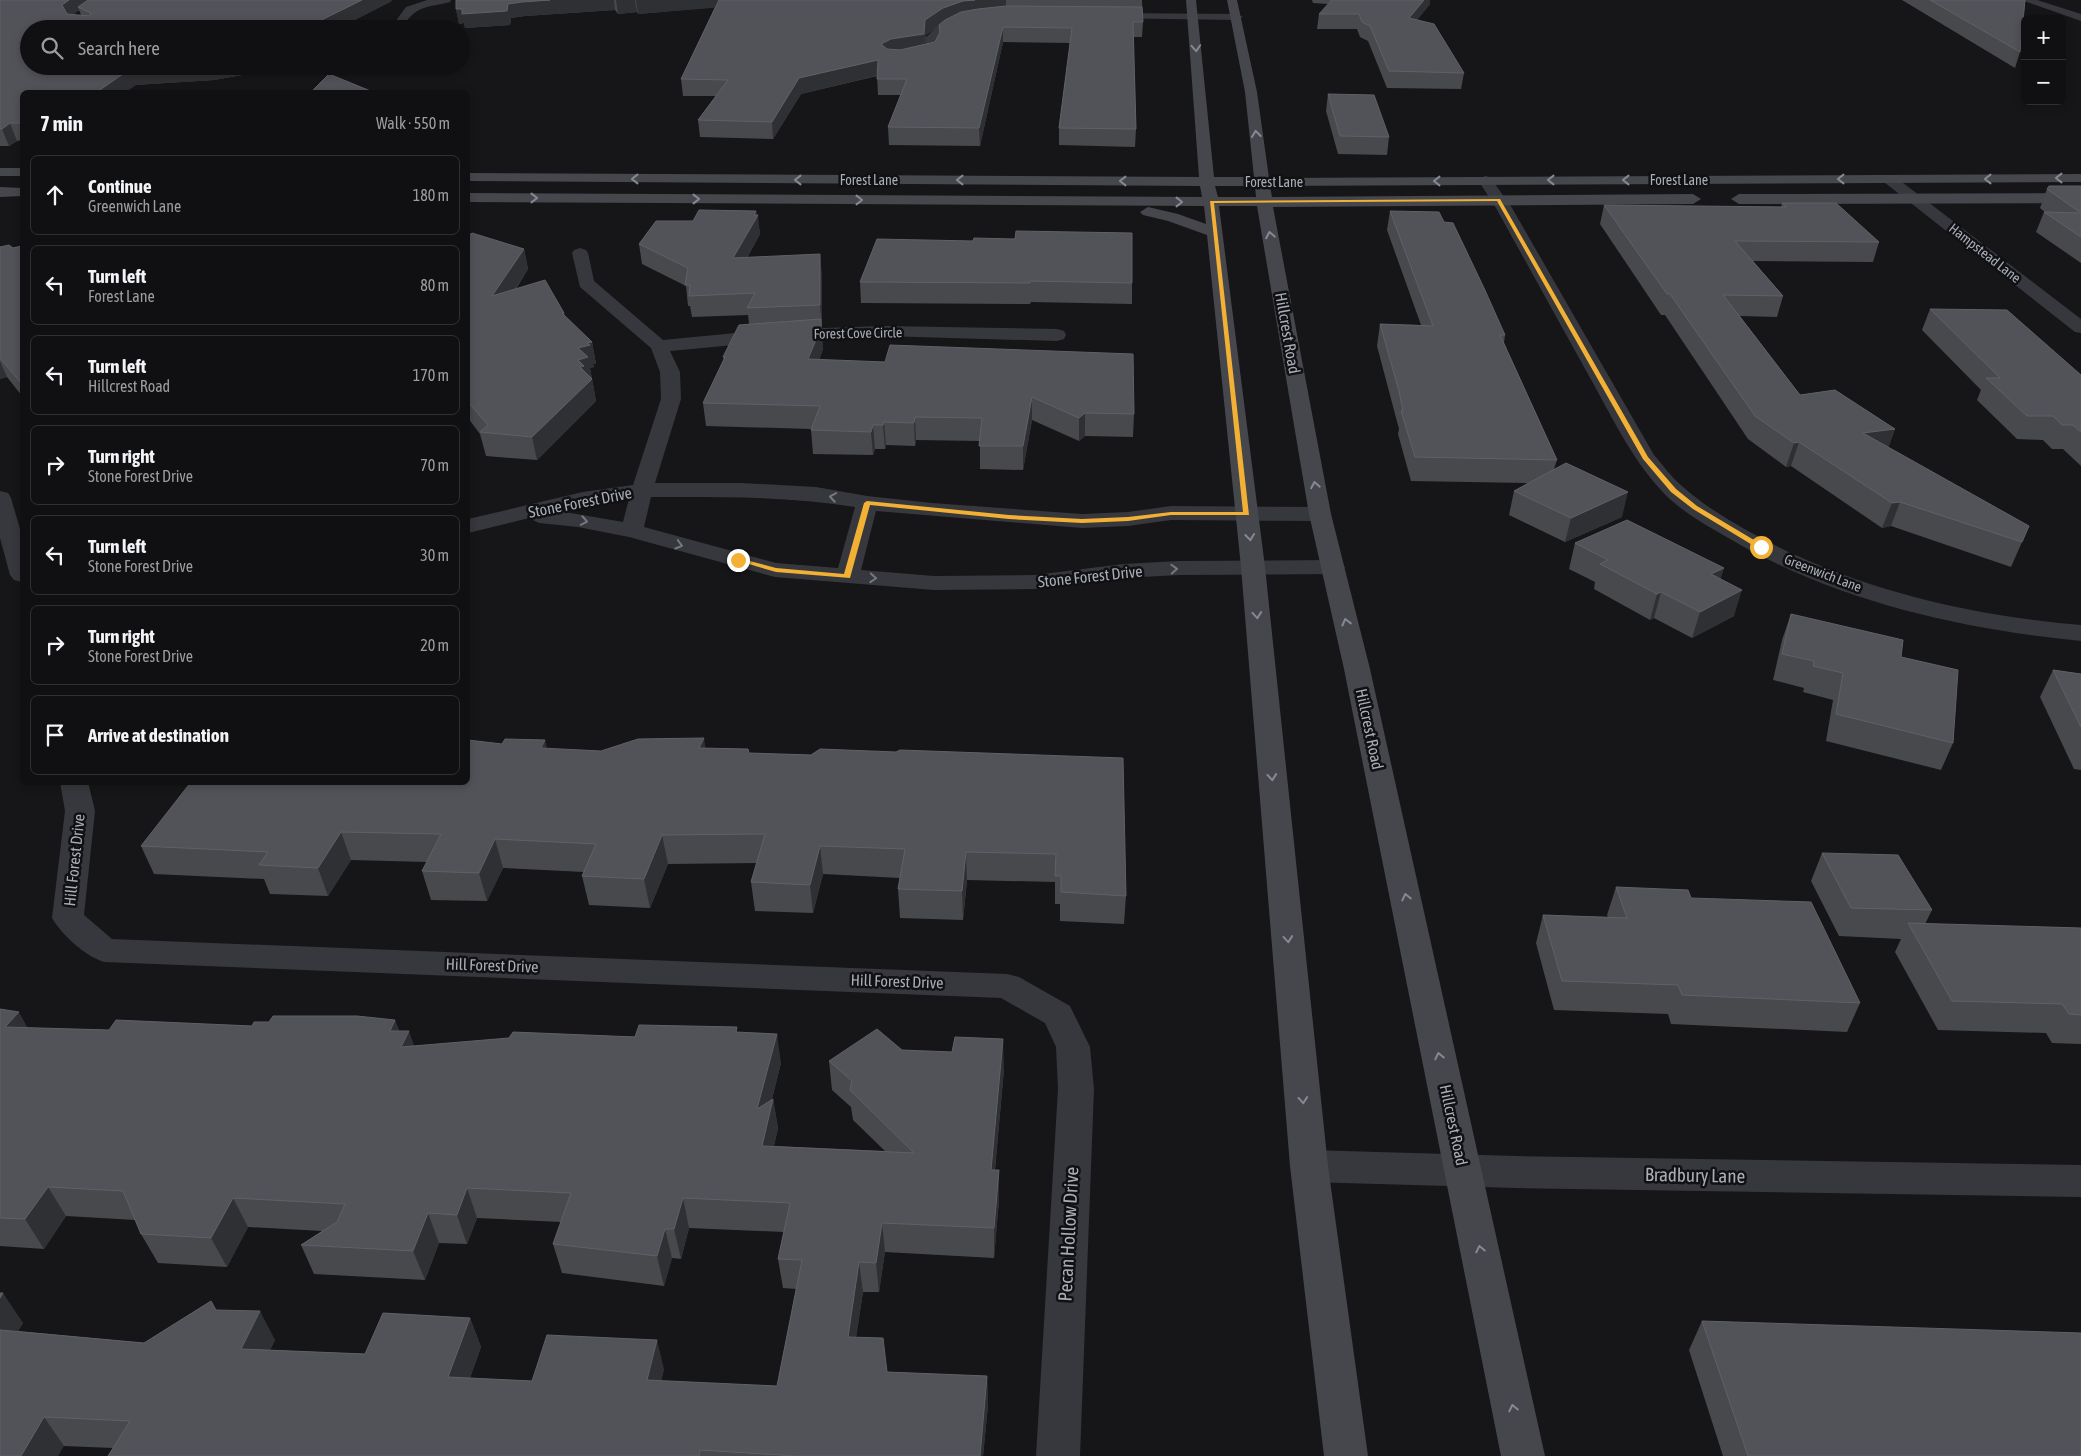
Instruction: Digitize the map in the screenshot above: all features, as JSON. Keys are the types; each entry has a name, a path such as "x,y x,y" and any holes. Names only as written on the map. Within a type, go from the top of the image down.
{"main road":[{"path":"1191,0 1194,16 1207,182 1215,232 1253,566 1309,1166 1346,1456"},
{"name":"Hillcrest Road","path":"1232,0 1251,92 1265,202 1320,514 1357,669 1523,1456"},
{"path":"0,172 20,172"},
{"name":"Forest Lane","path":"470,177 1207,182 2081,178"},
{"path":"494,198 512,178"},
{"path":"0,192 20,192"},
{"name":"Forest Lane","path":"470,198 1211,202 2081,198"},
{"path":"892,200 967,208 1151,213 1181,219 1215,232"}],"street":[{"path":"400,20 404,12 416,6 446,0"},
{"path":"2026,0 2081,18"},
{"path":"1097,16 1237,17"},
{"path":"898,60 931,53 933,46 931,38 943,27 955,22 987,18"},
{"name":"Hampstead Lane","path":"1889,179 2081,328"},
{"name":"Greenwich Lane","path":"1485,180 1645,458 1673,490 1695,507 1719,524 1775,555 1856,587 1955,615 2058,632 2081,633"},
{"path":"580,253 586,282 659,346 670,372 671,399 642,490"},
{"name":"Forest Cove Circle","path":"659,346 766,336 883,331 1057,335"},
{"name":"Stone Forest Drive","path":"470,526 583,498 642,490 741,490 816,494 867,503 1009,517 1082,521 1128,519 1171,514 1320,514"},
{"name":"Stone Forest Drive","path":"632,531 642,490"},
{"path":"0,498 20,568"},
{"path":"847,577 867,503"},
{"name":"Stone Forest Drive","path":"518,514 578,520 632,531 776,570 847,577 934,582 1035,582 1123,571 1253,566 1333,567"},
{"name":"Hill Forest Drive","path":"75,785 80,811 68,918 104,950 1007,986 1058,1015"},
{"name":"Pecan Hollow Drive","path":"1058,1015 1073,1047 1076,1089 1058,1456"},
{"name":"Bradbury Lane","path":"1309,1166 2081,1181"}],"building":[{"path":"0,0 69,0 62,5 67,14 90,16 91,13 78,7 88,0 362,0 321,20 20,20 20,75 121,75 100,90 20,90 20,123 10,123 0,129"},
{"path":"456,0 550,0 508,4 507,11 462,14 462,9 456,9"},
{"path":"719,0 975,0 963,1 943,8 925,20 924,34 891,39 881,44 887,49 900,50 935,42 940,32 939,25 961,12 1006,6 1142,7 1143,22 1133,22 1136,129 1059,128 1072,28 1003,27 979,128 888,127 907,79 877,79 878,60 799,78 772,122 698,120 728,80 681,79"},
{"path":"1332,0 1424,0 1409,18 1434,24 1464,73 1389,71 1370,26 1362,22 1359,14 1319,14"},
{"path":"1930,0 2025,0 2024,15 2021,15 2020,52"},
{"path":"328,75 331,75 368,90 313,90"},
{"path":"1328,94 1374,95 1389,137 1340,136"},
{"path":"2049,186 2081,186 2081,213 2047,189"},
{"path":"1782,203 1836,203 1879,242 1735,241 1783,296 1723,295 1800,395 1835,390 1895,429 1863,433 2029,526 2022,542 1900,502 1892,503 1799,442 1794,443 1755,416 1670,294 1667,294 1604,205 1786,207"},
{"path":"699,210 756,211 754,215 758,215 733,258 820,254 820,305 747,308 755,293 689,296 690,285 685,285 688,268 639,244 656,221 693,221"},
{"path":"1390,211 1439,212 1444,222 1453,223 1505,335 1500,335 1557,460 1415,457 1401,411 1403,411 1399,391 1380,324 1433,326"},
{"path":"2044,212 2081,213 2081,237"},
{"path":"1016,231 1132,233 1132,283 1030,281 1030,283 860,282 877,239 973,241 974,238 1015,239"},
{"path":"472,233 524,249 492,296 545,280 564,313 562,313 592,342 587,343 590,345 578,348 588,357 578,360 584,366 580,367 592,379 532,437 480,432 488,425 470,404 470,234"},
{"path":"9,245 13,248 20,246 20,382 0,358 0,247"},
{"path":"1930,309 2007,310 2081,375 2081,432 2073,425 2062,425 2053,416 2027,416 1986,378 2000,378"},
{"path":"821,319 821,328 808,359 885,362 890,345 1133,354 1134,414 1085,413 1079,418 1032,397 1023,446 979,446 982,418 915,417 914,423 884,422 883,425 873,425 871,432 811,430 820,406 703,403 739,325"},
{"path":"1566,463 1628,492 1571,518 1514,491"},
{"path":"1627,520 1724,568 1711,574 1742,590 1700,612 1661,592 1657,594 1600,564 1608,560 1575,543"},
{"path":"1791,614 1903,640 1901,657 1958,670 1953,743 1836,714 1843,673 1813,666 1814,661 1782,654"},
{"path":"2053,670 2081,674 2081,727"},
{"path":"704,738 699,748 748,749 749,753 811,755 820,749 896,752 900,750 1123,758 1126,896 1061,892 1061,876 1055,876 1056,854 966,852 962,891 898,889 905,849 820,846 810,885 751,882 765,834 662,835 644,879 582,876 596,844 495,839 479,873 422,871 441,834 341,832 318,868 259,865 268,852 141,846 189,785 470,785 470,740 502,744 505,739 545,740 541,748 601,751 638,739"},
{"path":"1822,853 1898,855 1932,910 1851,908"},
{"path":"1616,887 1688,890 1691,898 1811,902 1860,1003 1682,995 1678,985 1562,981 1543,915 1627,918"},
{"path":"1908,923 2081,928 2081,1015 2069,1014 2062,1004 1952,1001"},
{"path":"0,1009 19,1012 5,1027 109,1030 116,1020 252,1026 254,1022 269,1022 273,1016 357,1016 395,1020 390,1031 409,1031 401,1047 509,1038 513,1032 635,1037 639,1025 737,1027 736,1032 777,1034 757,1109 773,1099 762,1146 914,1153 850,1090 852,1081 829,1061 877,1029 902,1050 952,1052 955,1037 1003,1039 991,1170 999,1170 994,1228 882,1223 876,1263 859,1262 848,1337 883,1338 887,1372 987,1376 980,1456 796,1456 700,1450 699,1456 108,1456 130,1421 44,1417 21,1456 0,1456 0,1330 144,1343 211,1301 216,1310 260,1311 241,1349 365,1354 383,1313 470,1318 448,1377 532,1381 547,1335 657,1340 647,1380 777,1386 802,1260 778,1259 790,1203 683,1198 674,1229 665,1229 657,1256 553,1244 571,1193 467,1188 457,1215 428,1213 413,1251 301,1245 337,1222 345,1204 233,1198 211,1238 141,1234 123,1191 48,1187 25,1219 0,1218"},
{"path":"1702,1321 2081,1333 2081,1456 1748,1456"}],"route":[{"path":"738,560 776,570 847,577 867,503 1009,517 1082,521 1128,519 1171,514 1247,514 1211,202 1498,200 1645,458 1673,490 1695,507 1719,524 1761,547"}]}
